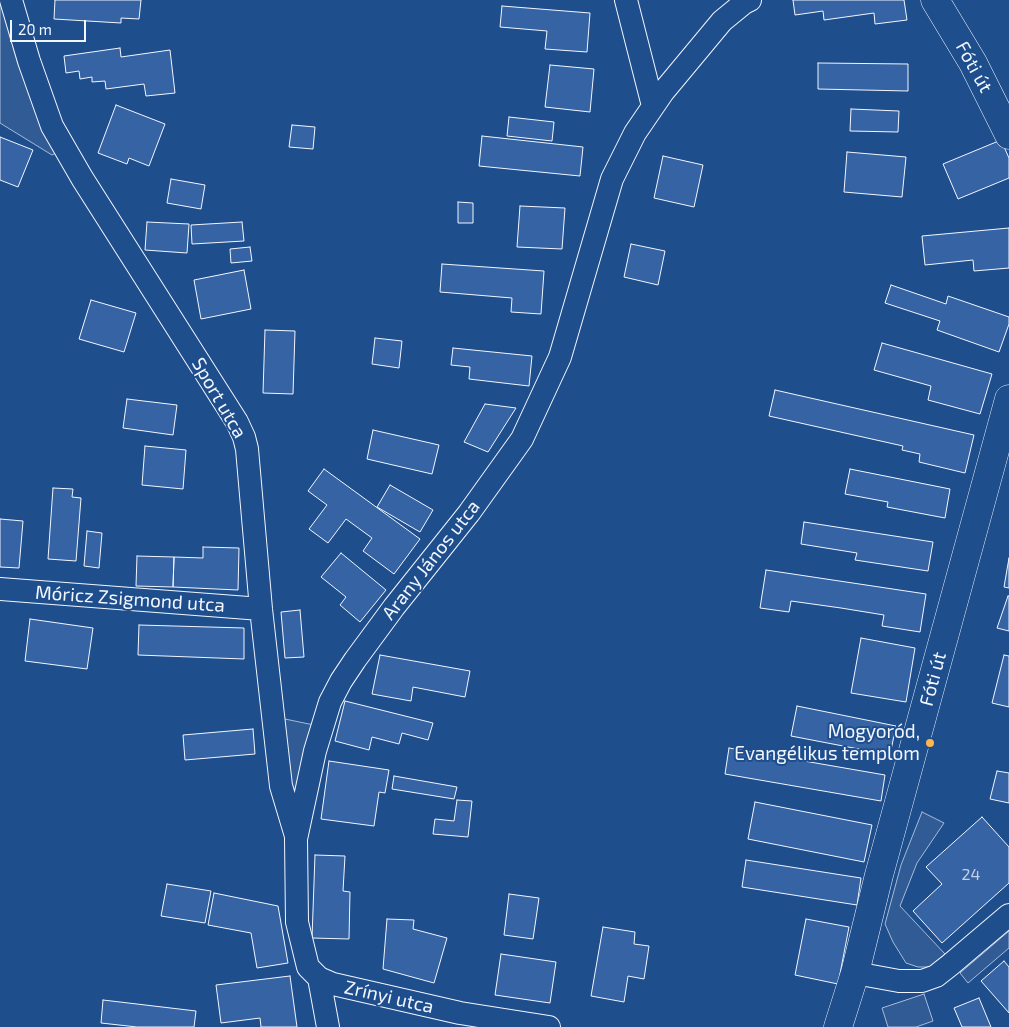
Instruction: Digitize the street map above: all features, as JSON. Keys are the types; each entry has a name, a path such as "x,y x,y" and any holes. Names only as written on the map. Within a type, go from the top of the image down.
{"main road":[{"name":"Fóti út","path":"935,0 973,63 1009,135"},
{"name":"Fóti út","path":"838,1027 855,973 882,866 1007,412"}],"street":[{"path":"0,2 6,0"},
{"name":"Sport utca","path":"11,0 29,61 52,126 82,178 237,422 244,437 247,450 260,609 280,786 296,839"},
{"path":"626,0 653,106"},
{"name":"Arany János utca","path":"328,1027 319,978 308,966 297,922 296,839 315,751 330,702 360,652 469,513 522,439 560,357 612,179 635,134 663,92 722,22 750,0"},
{"name":"Móricz Zsigmond utca","path":"0,589 260,609"},
{"path":"855,973 899,981 922,981 936,976 1009,915"},
{"name":"Zrínyi utca","path":"319,978 333,984 460,1013 549,1027"}],"shaded area":[{"path":"0,0 60,151 52,155 0,123"},
{"path":"280,718 314,725 294,815"},
{"path":"922,812 944,823 917,863 900,906 945,954 929,967 918,967 906,963 885,924 901,865"},
{"path":"1009,931 1009,948 968,983 960,973"},
{"path":"924,994 933,1021 916,1027 888,1027 882,1008"}],"building":[{"path":"55,0 141,0 139,19 121,18 121,23 54,19"},
{"path":"793,0 904,0 907,20 875,24 874,13 824,20 823,11 795,15"},
{"path":"502,6 590,13 587,52 545,49 547,31 500,27"},
{"path":"120,48 121,57 170,50 175,93 146,96 144,84 106,89 105,81 92,82 92,77 80,79 79,71 66,73 64,56"},
{"path":"818,63 908,64 908,91 818,89"},
{"path":"550,65 594,69 590,112 545,107"},
{"path":"116,105 165,124 149,166 129,158 127,164 98,153"},
{"path":"851,109 899,111 898,132 850,131"},
{"path":"509,117 554,122 552,141 507,136"},
{"path":"292,125 315,127 313,149 289,147"},
{"path":"482,136 583,147 580,176 479,166"},
{"path":"0,137 33,150 18,187 0,180"},
{"path":"1001,140 1009,158 1009,178 958,199 943,164"},
{"path":"847,152 906,157 902,197 844,192"},
{"path":"663,156 703,165 694,207 654,198"},
{"path":"171,179 205,185 201,209 167,203"},
{"path":"458,202 473,203 473,223 458,223"},
{"path":"520,206 565,208 562,249 517,247"},
{"path":"147,222 189,224 187,253 145,250"},
{"path":"242,222 244,241 192,244 191,225"},
{"path":"1009,228 1009,268 974,271 973,260 925,265 922,236"},
{"path":"631,244 665,251 658,285 624,277"},
{"path":"250,247 252,261 231,263 230,249"},
{"path":"442,264 544,271 541,314 511,312 512,298 440,292"},
{"path":"244,270 251,309 201,319 194,280"},
{"path":"891,285 946,304 948,296 1009,317 1009,324 999,352 937,330 940,321 885,303"},
{"path":"91,300 136,313 124,352 79,339"},
{"path":"265,330 295,331 293,394 263,393"},
{"path":"375,338 402,341 399,368 372,364"},
{"path":"882,343 992,374 980,414 928,400 931,386 874,370"},
{"path":"453,348 532,356 529,386 469,379 470,367 451,365"},
{"path":"775,390 974,435 965,473 919,462 920,454 902,450 903,446 769,416"},
{"path":"127,399 177,405 173,435 123,428"},
{"path":"485,404 516,408 488,452 464,442"},
{"path":"373,430 439,445 432,474 367,459"},
{"path":"145,446 186,450 183,489 142,485"},
{"path":"324,469 420,539 394,574 363,551 372,538 346,519 328,543 309,529 327,505 308,491"},
{"path":"850,469 950,489 945,518 887,507 888,502 845,494"},
{"path":"390,485 433,510 420,532 377,507"},
{"path":"53,488 73,489 72,497 81,498 76,561 48,559"},
{"path":"0,519 23,521 19,568 0,567"},
{"path":"804,522 933,542 928,571 855,560 857,553 801,544"},
{"path":"87,531 102,533 99,568 84,566"},
{"path":"203,547 239,548 238,590 173,587 174,557 203,558"},
{"path":"341,553 386,590 360,622 340,605 346,597 321,577"},
{"path":"137,556 174,557 173,587 136,586"},
{"path":"1009,558 1009,588 1004,587"},
{"path":"766,570 926,594 920,632 882,626 884,615 841,608 791,601 789,612 760,608"},
{"path":"1009,596 1009,631 997,628"},
{"path":"300,610 304,657 285,658 281,612"},
{"path":"30,619 93,628 87,669 25,661"},
{"path":"139,625 244,628 244,659 138,655"},
{"path":"861,638 915,648 906,702 851,693"},
{"path":"380,655 470,671 465,697 413,687 411,701 372,694"},
{"path":"1004,655 1009,656 1009,707 992,703"},
{"path":"345,701 433,723 428,740 402,733 399,744 372,737 369,750 335,741"},
{"path":"797,706 896,726 890,755 791,736"},
{"path":"253,729 255,754 185,760 183,735"},
{"path":"729,748 885,775 881,801 725,774"},
{"path":"329,761 389,770 385,793 379,792 374,826 321,819"},
{"path":"997,771 1009,773 1009,803 990,799"},
{"path":"394,776 457,787 454,799 392,789"},
{"path":"457,800 472,801 468,837 433,834 435,819 454,821"},
{"path":"755,802 872,825 864,862 748,839"},
{"path":"982,817 1009,847 1009,883 942,943 913,911 942,884 926,867"},
{"path":"315,855 345,856 343,891 350,892 349,939 312,938"},
{"path":"746,860 861,878 857,905 742,887"},
{"path":"167,884 211,891 205,923 161,916"},
{"path":"214,893 278,906 288,963 257,968 251,933 208,925"},
{"path":"509,894 539,898 533,939 504,935"},
{"path":"387,919 414,920 413,929 447,938 434,983 383,969"},
{"path":"806,919 849,927 838,984 795,975"},
{"path":"603,927 635,932 634,944 649,946 644,979 628,976 624,1002 591,996"},
{"path":"501,954 556,962 550,1003 495,995"},
{"path":"1004,961 1009,967 1009,1013 981,981"},
{"path":"290,976 297,1027 261,1027 260,1018 221,1023 216,985"},
{"path":"979,998 991,1027 962,1027 954,1008"},
{"path":"103,1000 196,1011 194,1027 137,1027 101,1023"}],"place":[{"name":"Mogyoród, Evangélikus templom","path":"930,743"}]}
